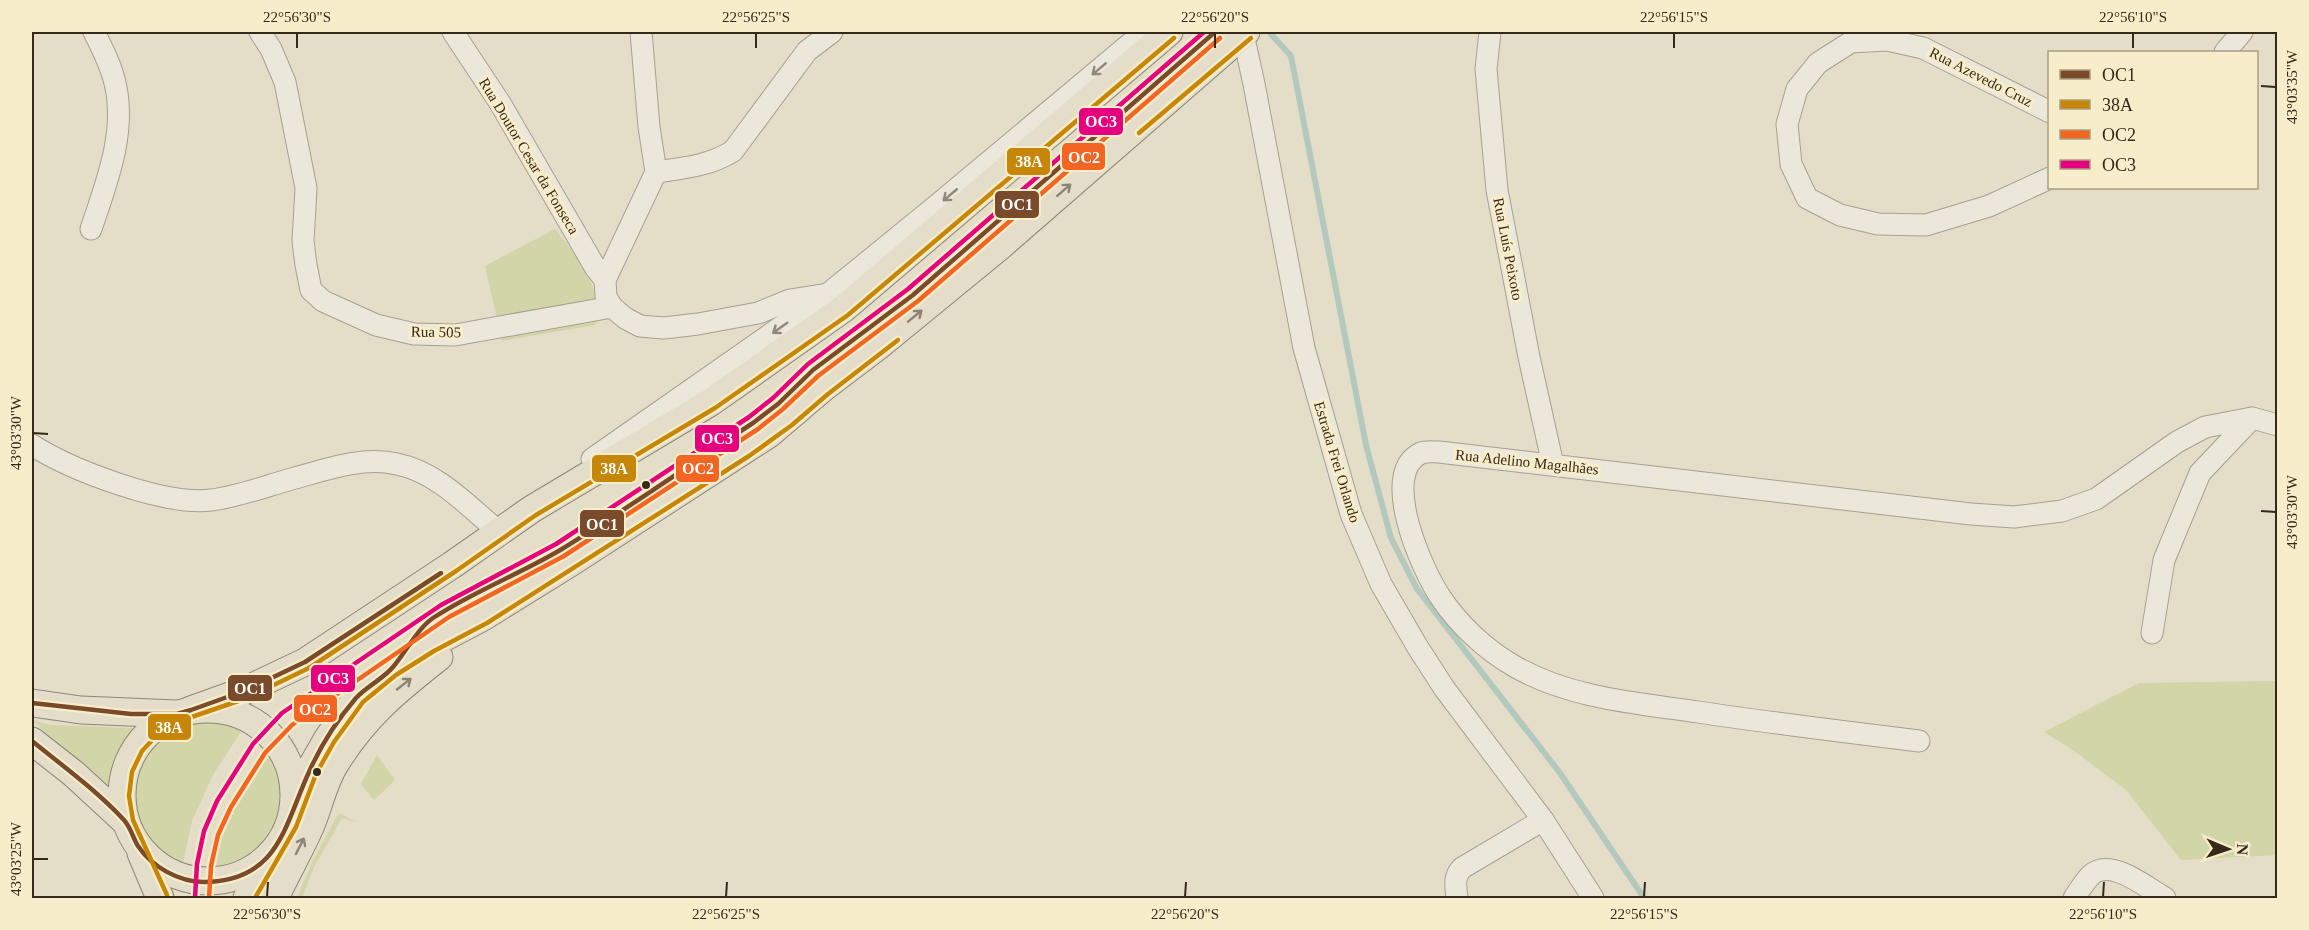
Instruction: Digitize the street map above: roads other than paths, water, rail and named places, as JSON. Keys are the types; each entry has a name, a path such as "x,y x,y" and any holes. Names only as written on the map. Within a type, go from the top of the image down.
{"main road":[{"path":"160,898 126,822 122,796 125,770 136,747 154,727 184,712 244,691 305,662 452,566 498,531 711,402 843,309 1169,32"},
{"path":"246,898 289,824 309,771 328,738 357,698 392,669 570,563 769,434 999,247 1180,87 1238,32"},
{"path":"274,898 311,825 326,782 336,762 357,733 393,693 443,653 471,624"},
{"path":"32,703 81,710 184,712 215,709 238,714 260,726 271,736 285,757 293,782 294,808"},
{"path":"32,741 74,774 126,822"},
{"path":"138,846 152,862 169,873 202,882 229,880 252,870 271,855"}],"street":[{"path":"91,229 107,182 115,147 118,114 116,84 94,32"},
{"name":"Rua 505","path":"260,32 271,49 285,82 306,188 303,241 306,265 311,290 323,301 376,325 414,334 455,335 612,308"},
{"name":"Rua Doutor Cesar da Fonseca","path":"453,32 500,103 595,267 605,280"},
{"path":"641,32 649,127 656,172 605,280 606,297 612,308 640,326 664,328 758,313 790,300 828,294"},
{"path":"656,172 698,166 718,160 733,151 807,51 832,32"},
{"path":"555,495 582,466 828,294 1144,32"},
{"name":"Estrada Frei Orlando","path":"1238,32 1254,84 1304,348 1351,514 1381,584 1417,646 1444,688 1543,820 1593,898"},
{"name":"Rua Luís Peixoto","path":"1491,32 1486,69 1497,190 1529,357 1553,465"},
{"path":"2226,51 2242,32"},
{"name":"Rua Azevedo Cruz","path":"2048,111 1923,48 1887,40 1851,42 1818,63 1797,89 1787,124 1791,164 1807,198 1840,215 1878,224 1926,225 1989,206 2048,178"},
{"path":"2152,633 2164,560 2199,473 2252,418"},
{"name":"Rua Adelino Magalhães","path":"1918,741 1617,701 1563,687 1514,666 1473,636 1441,599 1420,561 1408,527 1403,494 1405,474 1411,461 1422,453 1439,452 1971,514 2014,517 2062,512 2096,499 2178,442 2205,428 2252,418 2277,425"},
{"path":"32,445 48,456 93,475 180,501 212,500 363,462 397,464 428,475 498,531"},
{"path":"1457,898 1455,881 1457,873 1462,868 1543,820"},
{"path":"2073,898 2092,874 2111,868 2165,898"}],"waterway":[{"path":"1269,32 1291,56 1366,445 1391,538 1417,589 1560,773 1644,898"}]}
